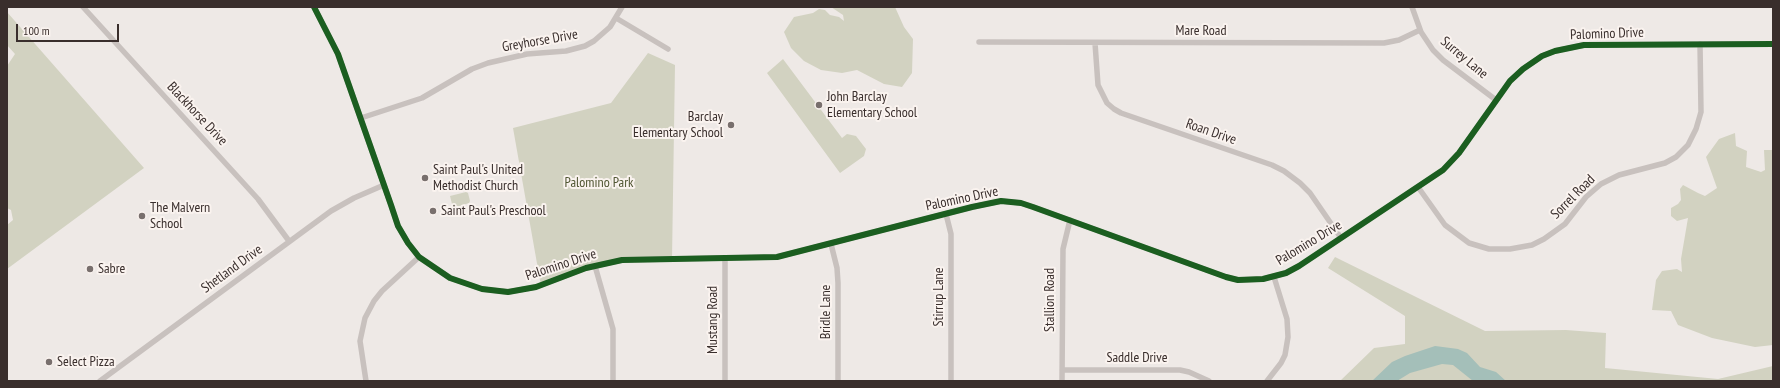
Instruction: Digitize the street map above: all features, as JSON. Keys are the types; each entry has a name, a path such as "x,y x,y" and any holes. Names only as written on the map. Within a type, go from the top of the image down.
{"street":[{"name":"Blackhorse Drive","path":"83,7 258,199 289,241"},
{"name":"Palomino Drive","path":"314,7 338,54 398,226 419,257 450,278 472,287 495,292 508,292 536,287 595,266 635,258 776,258 991,202 1008,202 1033,207 1226,277 1250,280 1274,277 1299,266 1443,170 1454,159 1510,82 1529,64 1555,50 1584,45 1773,44"},
{"name":"Greyhorse Drive","path":"361,118 422,98 472,69 488,63 527,54 566,52 581,47 602,34 616,18 622,7"},
{"name":"Surrey Lane","path":"1412,7 1420,30 1429,44 1443,60 1496,100"},
{"path":"616,18 668,49"},
{"name":"Mare Road","path":"979,42 1384,43 1399,40 1420,30"},
{"name":"Roan Drive","path":"1095,43 1098,85 1104,98 1114,109 1121,113 1272,165 1284,171 1310,193 1341,238"},
{"name":"Sorrel Road","path":"1418,188 1445,225 1469,243 1489,249 1510,249 1527,246 1544,239 1565,224 1586,197 1601,184 1620,175 1665,163 1676,157 1688,145 1696,129 1700,112 1700,44"},
{"name":"Shetland Drive","path":"100,381 289,241 342,204 384,185"},
{"name":"Stirrup Lane","path":"946,214 951,234 951,381"},
{"name":"Stallion Road","path":"1062,381 1063,249 1070,220"},
{"name":"Bridle Lane","path":"831,244 837,268 838,283 838,381"},
{"path":"366,381 360,341 365,318 382,291 419,257"},
{"name":"Mustang Road","path":"725,259 725,381"},
{"path":"595,266 613,329 613,381"},
{"path":"1267,381 1281,363 1285,355 1288,337 1287,319 1274,277"},
{"name":"Saddle Drive","path":"1062,370 1180,370 1200,376 1209,381"}],"green space":[{"path":"831,7 895,7 904,27 913,39 912,73 902,87 884,84 857,70 842,73 821,70 804,61 791,48 784,32 794,17 813,13 819,9 825,10 830,15 839,17 844,21 843,15"},
{"path":"7,12 144,168 7,269 7,225 13,220 11,210 7,208 7,66 15,54 7,45"},
{"name":"Palomino Park","path":"648,53 675,65 672,259 610,262 541,286 513,128 611,103"},
{"path":"783,59 842,138 847,134 856,136 866,149 864,156 840,173 767,73"},
{"path":"1735,133 1736,146 1747,151 1746,167 1761,172 1765,170 1764,150 1773,150 1773,345 1755,347 1712,338 1678,325 1671,311 1652,310 1656,280 1662,271 1677,269 1682,272 1681,259 1688,218 1677,221 1671,216 1671,208 1678,204 1681,200 1680,189 1683,185 1705,196 1717,188 1706,157 1719,139"},
{"path":"466,192 468,193 469,203 453,208 450,196"},
{"path":"1335,257 1485,331 1566,330 1606,333 1605,368 1718,379 1773,366 1773,381 1340,381 1374,348 1405,344 1405,316 1328,268"}],"water":[{"path":"1435,346 1458,349 1467,353 1480,367 1496,372 1506,381 1473,381 1453,365 1442,364 1410,373 1397,381 1372,381 1392,362"}],"cycle path":[{"path":"314,7 338,54 398,226 408,243 419,257 450,278 482,289 508,292 536,287 586,268 622,260 777,257 972,207 1001,201 1021,203 1033,207 1226,277 1238,280 1263,279 1286,273 1299,266 1443,170 1459,153 1510,81 1523,69 1542,56 1555,51 1584,45 1773,44"}],"place":[{"name":"John Barclay Elementary School","path":"819,105"},
{"name":"Barclay Elementary School","path":"731,125"},
{"name":"Saint Paul's United Methodist Church","path":"425,178"},
{"name":"Saint Paul's Preschool","path":"433,211"},
{"name":"The Malvern School","path":"142,216"},
{"name":"Sabre","path":"90,269"},
{"name":"Select Pizza","path":"49,362"}]}
